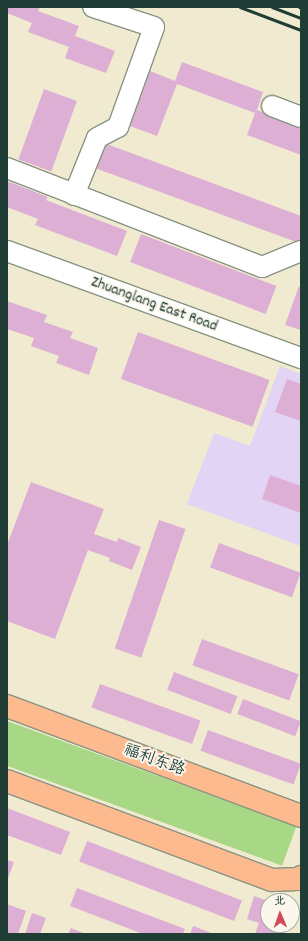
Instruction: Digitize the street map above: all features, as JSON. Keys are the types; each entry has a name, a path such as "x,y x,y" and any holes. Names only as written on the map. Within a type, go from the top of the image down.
{"main road":[{"name":"福利东路","path":"7,706 301,816"},
{"path":"7,781 272,880 298,879 301,877"}],"street":[{"path":"74,195 97,138 118,127 154,28 93,7"},
{"path":"272,106 301,117"},
{"path":"7,168 262,267 301,251"},
{"name":"Zhuanglang East Road","path":"7,251 301,358"}],"shaded area":[{"path":"280,366 301,374 301,546 187,504 214,433 250,446"}],"green space":[{"path":"7,721 296,826 282,866 7,766"}],"building":[{"path":"7,7 40,7 38,11 79,26 75,36 115,51 106,73 65,58 69,47 28,32 32,23 7,13"},
{"path":"182,62 263,92 257,110 301,126 301,155 247,135 255,113 177,84 157,136 130,126 150,71 175,81"},
{"path":"44,89 77,101 51,171 18,159"},
{"path":"104,143 301,216 301,238 299,243 95,168"},
{"path":"7,181 48,197 46,200 127,231 117,256 35,225 38,219 7,207"},
{"path":"141,234 276,286 266,314 130,262"},
{"path":"299,286 301,287 301,330 285,325"},
{"path":"7,301 47,315 44,322 73,332 70,338 98,348 89,375 56,363 59,356 31,346 34,338 7,329"},
{"path":"138,332 270,380 252,427 121,379"},
{"path":"287,379 301,384 301,421 275,412"},
{"path":"270,475 301,486 301,513 262,499"},
{"path":"31,482 104,509 94,534 117,542 118,538 141,547 132,570 109,561 110,558 88,550 55,639 7,621 7,545"},
{"path":"159,520 185,529 141,658 115,649"},
{"path":"219,543 301,573 292,597 210,567"},
{"path":"202,639 299,674 289,701 192,665"},
{"path":"174,672 237,696 231,714 167,690"},
{"path":"100,684 201,721 192,744 91,707"},
{"path":"243,699 301,721 295,736 237,714"},
{"path":"208,730 301,764 294,785 200,751"},
{"path":"7,808 70,832 61,855 7,835"},
{"path":"87,841 242,900 234,921 79,862"},
{"path":"7,860 14,862 7,881"},
{"path":"77,888 185,929 183,934 143,934 70,906"},
{"path":"254,896 260,898 260,933 284,934 255,934 259,923 247,919"},
{"path":"7,904 26,911 18,934 7,934"},
{"path":"32,913 46,918 40,934 25,934"},
{"path":"193,926 214,934 190,934"},
{"path":"71,928 86,934 68,934"}],"railway":[{"path":"240,7 301,30"},
{"path":"272,7 301,18"}]}
